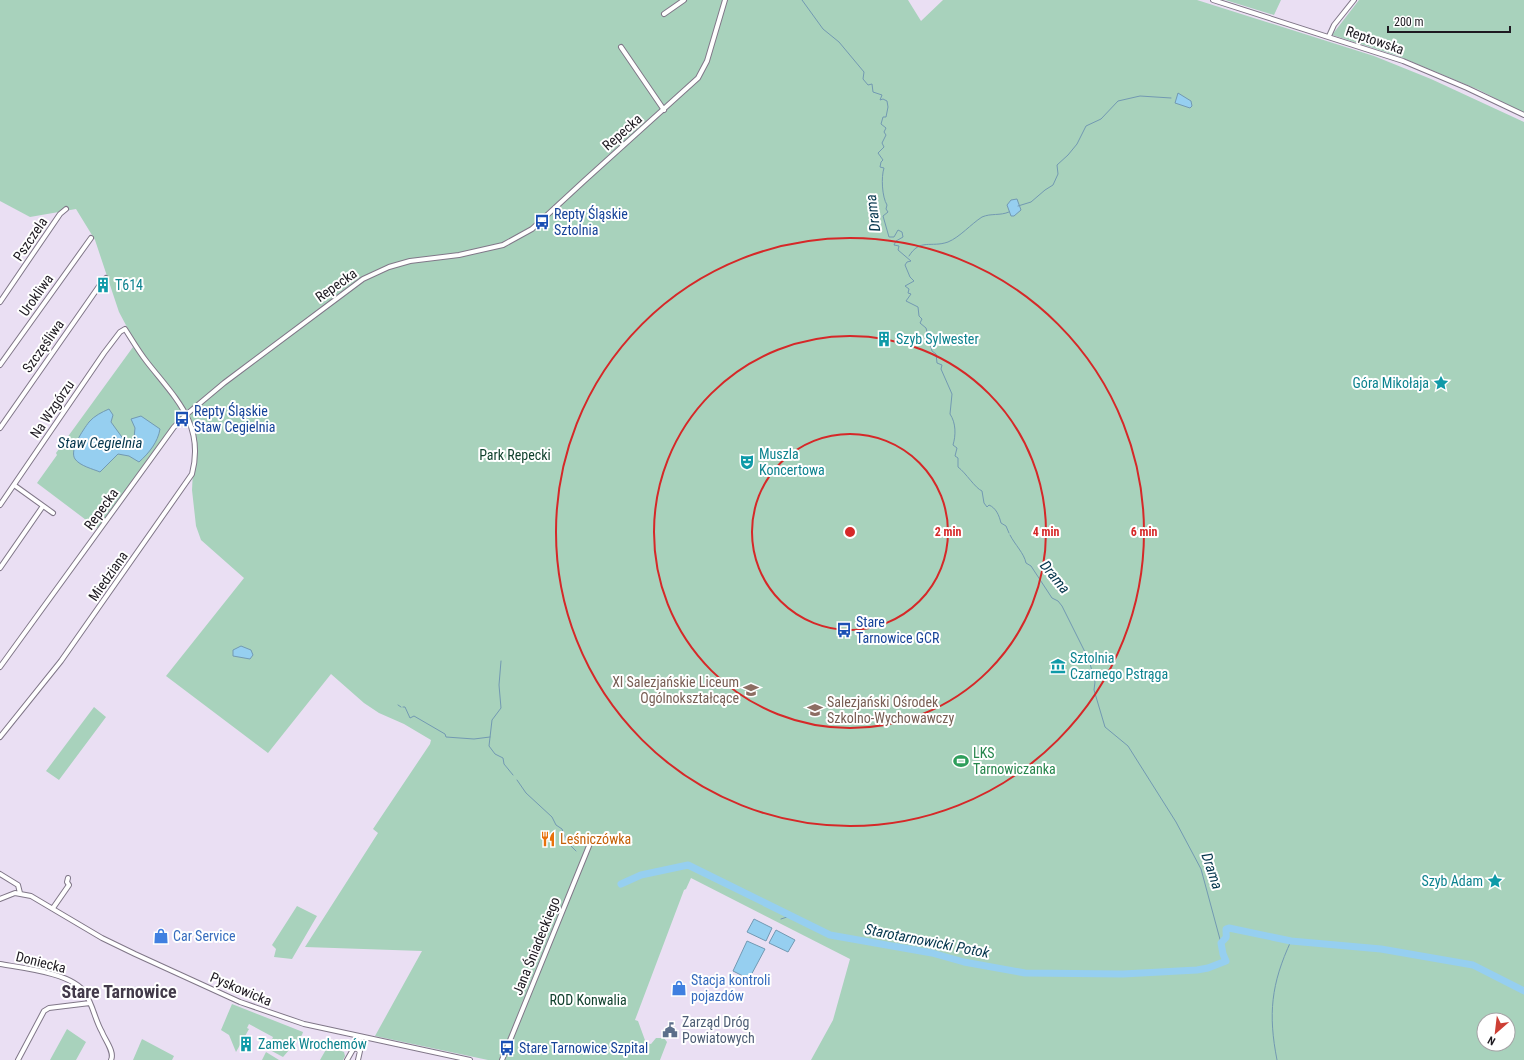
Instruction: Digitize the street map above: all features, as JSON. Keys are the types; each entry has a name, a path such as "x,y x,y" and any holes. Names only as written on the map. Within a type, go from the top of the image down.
{"street":[{"path":"664,14 684,0"},
{"name":"Repecka","path":"0,667 174,428 187,414 260,354 363,279 402,263 484,250 503,245 522,236 542,222 584,181 701,75 713,42 725,0"},
{"name":"Reptowska","path":"1213,0 1329,36 1415,66 1524,114"},
{"path":"1329,36 1334,25 1354,0"},
{"path":"621,47 664,110"},
{"name":"Pszczela","path":"0,302 60,214 66,209"},
{"name":"Urokliwa","path":"0,366 90,238"},
{"name":"Szczęśliwa","path":"0,428 106,278"},
{"name":"Na Wzgórzu","path":"0,505 104,353 120,332 125,329 140,354 187,414"},
{"name":"Miedziana","path":"0,737 61,661 190,480 194,468 195,440 187,414"},
{"path":"14,485 53,513"},
{"path":"0,568 43,506"},
{"name":"Jana Śniadeckiego","path":"502,1060 590,841"},
{"path":"0,874 18,885 20,893 0,899"},
{"path":"53,908 69,885 67,882 68,878"},
{"name":"Pyskowicka","path":"20,893 31,896 53,908 102,938 240,1002 304,1024 470,1060"},
{"name":"Doniecka","path":"0,964 54,975 80,986 90,1002 97,1023 112,1053 111,1060"},
{"path":"18,1060 44,1011 49,1008 90,1002"},
{"path":"347,1060 360,1037"},
{"path":"354,1047 360,1051 358,1060"}],"green space":[{"path":"0,0 908,0 921,21 943,0 1197,0 1374,56 1431,79 1524,122 1524,1060 811,1060 833,1020 850,959 691,878 686,889 684,890 635,1020 638,1021 646,1043 651,1044 656,1038 664,1038 667,1042 660,1060 488,1060 375,1036 422,951 305,947 378,833 373,829 430,744 431,740 404,724 379,713 364,703 331,674 268,753 166,676 244,578 201,540 196,526 192,490 195,431 187,409 98,529 37,483 57,455 56,453 133,347 135,349 137,346 119,312 95,240 76,209 30,217 0,201"},
{"path":"1225,0 1281,0 1274,15"},
{"path":"1359,0 1524,0 1524,113 1479,90 1398,56 1332,35"},
{"path":"94,707 106,717 59,780 46,771"},
{"path":"297,906 317,916 292,959 274,957 276,949 272,945"},
{"path":"232,1004 303,1032 302,1035 283,1057 268,1049 273,1037 249,1024 247,1028 249,1029 236,1052 229,1035 221,1030"},
{"path":"67,1029 86,1042 76,1060 50,1060"},
{"path":"142,1039 174,1056 172,1060 133,1060"},
{"path":"328,1046 344,1052 345,1056 343,1060 320,1060"},
{"path":"266,1052 279,1060 262,1060"}],"water":[{"path":"1178,93 1191,101 1192,106 1190,108 1175,103"},
{"path":"1017,199 1021,210 1014,216 1011,216 1007,205 1011,200"},
{"name":"Staw Cegielnia","path":"109,409 113,415 111,422 124,440 130,442 134,438 135,428 131,419 141,416 160,429 152,447 139,462 129,456 118,454 100,472 77,461 75,459 74,451 75,445 89,422 96,416"},
{"path":"241,646 251,650 253,655 250,659 233,656 233,650"},
{"path":"754,919 772,928 766,941 747,932"},
{"path":"776,930 795,940 788,952 769,943"},
{"path":"747,941 765,949 749,979 733,971"}],"waterway":[{"name":"Drama","path":"802,0 823,29 839,42 864,72 863,79 868,85 872,84 873,92 882,95 880,100 883,99 887,101 888,107 886,117 883,117 881,124 886,128 884,132 886,135 882,143 884,147 878,153 883,160 880,167 884,168 882,187 887,205 886,209 888,212 883,216 889,237 894,237 898,230 902,232 903,237 896,241 894,245 899,246 898,250 911,261 907,262 905,265 910,277 914,281 905,286 909,289 908,293 911,294 906,301 918,307 919,316 922,319 920,323 926,328 932,351 936,354 937,363 942,365 941,369 952,394 950,414 954,425 955,437 953,445 957,448 955,456 958,458 958,467 976,487 982,491 984,503 987,507 989,505 995,510 1001,523 1006,526 1009,533"},
{"path":"1018,206 1031,202 1053,185 1058,174 1057,165 1077,144 1086,126 1101,119 1118,101 1140,96 1171,98"},
{"path":"909,256 913,250 922,245 942,244 952,240 982,217 1009,212"},
{"name":"Drama","path":"1010,535 1026,563 1031,566 1052,598 1058,601 1062,606 1089,660 1095,682 1094,690 1105,727 1128,746 1176,822 1201,869 1221,943"},
{"path":"501,661 499,685 501,708 492,720 489,746 495,754 503,758 504,764 513,775"},
{"path":"403,707 405,707 410,718 414,716 445,734 446,737 474,739 490,737"},
{"path":"517,780 526,793 552,817 556,825 562,829 567,842 576,851"},
{"name":"Starotarnowicki Potok","path":"621,884 641,875 688,865 830,935 932,953 964,962 1025,973 1123,974 1197,970 1208,968 1226,961 1221,943 1226,937 1226,929 1229,928 1291,941 1381,949 1473,965 1524,991"},
{"name":"Starotarnowicki Potok","path":"781,919 790,916"},
{"path":"1277,1060 1272,1013 1273,999 1279,971 1291,941"}],"place":[{"name":"Repty Śląskie Sztolnia","path":"542,222"},
{"name":"T614","path":"103,285"},
{"name":"Szyb Sylwester","path":"884,339"},
{"name":"Góra Mikołaja","path":"1441,383"},
{"name":"Repty Śląskie Staw Cegielnia","path":"182,419"},
{"name":"Muszla Koncertowa","path":"747,462"},
{"name":"Stare Tarnowice GCR","path":"844,630"},
{"name":"Sztolnia Czarnego Pstrąga","path":"1058,666"},
{"name":"XI Salezjańskie Liceum Ogólnokształcące","path":"751,690"},
{"name":"Salezjański Ośrodek Szkolno-Wychowawczy","path":"815,710"},
{"name":"LKS Tarnowiczanka","path":"961,761"},
{"name":"Leśniczówka","path":"548,839"},
{"name":"Szyb Adam","path":"1495,881"},
{"name":"Car Service","path":"161,936"},
{"name":"Stacja kontroli pojazdów","path":"679,988"},
{"name":"Zarząd Dróg Powiatowych","path":"670,1030"},
{"name":"Zamek Wrochemów","path":"246,1044"},
{"name":"Stare Tarnowice Szpital","path":"507,1048"}],"district":[{"name":"Stare Tarnowice","path":"119,991"}],"park label":[{"name":"Park Repecki","path":"515,455"},
{"name":"ROD Konwalia","path":"588,1000"}]}
